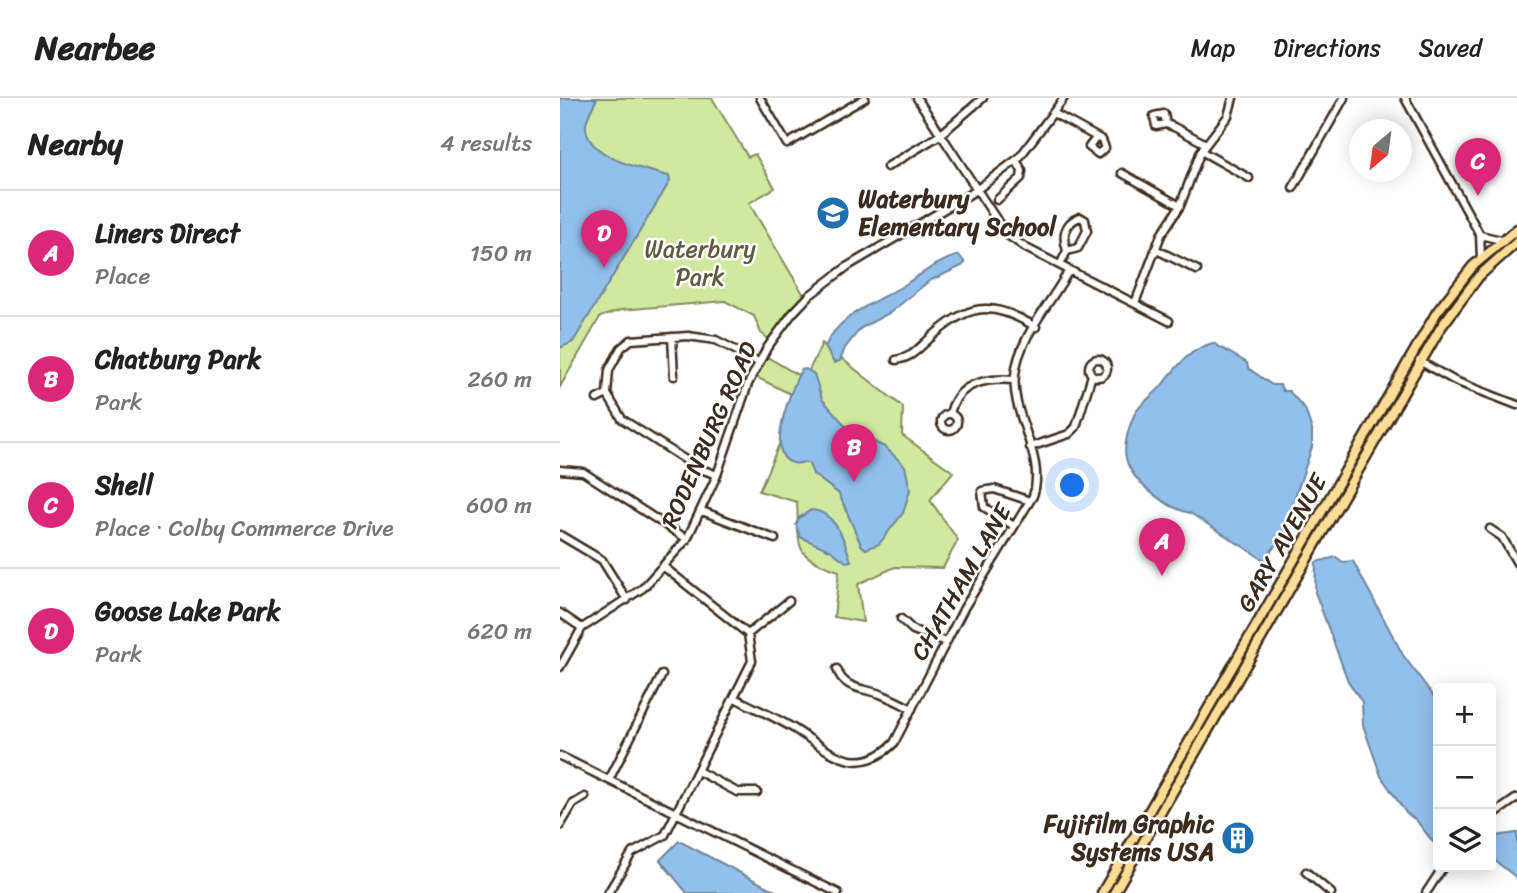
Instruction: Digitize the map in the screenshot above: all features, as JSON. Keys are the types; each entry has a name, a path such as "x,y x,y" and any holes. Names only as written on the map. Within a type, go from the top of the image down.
{"main road":[{"name":"GARY AVENUE","path":"1102,893 1444,302 1480,258 1517,229"},
{"name":"GARY AVENUE","path":"1114,893 1420,362 1460,298 1517,242"}],"street":[{"path":"760,98 787,144 865,98"},
{"path":"917,98 975,191 1006,234 1169,321"},
{"path":"887,167 940,135 984,98"},
{"name":"RODENBURG ROAD","path":"560,667 582,628 627,600 664,567 687,539 717,475 758,362 793,313 829,279 975,191 1016,160 1055,114 1064,98"},
{"path":"1135,303 1166,226 1180,206 1201,151 1228,116 1233,98"},
{"path":"1293,188 1344,98"},
{"path":"1405,98 1480,235 1480,258"},
{"path":"1055,114 1096,138"},
{"path":"1166,124 1206,144"},
{"path":"1201,151 1249,178"},
{"path":"998,200 1021,178 1022,171 1016,160"},
{"path":"1122,173 1180,206"},
{"path":"1060,265 1067,251 1063,236 1068,225 1080,217 1085,220 1087,231 1078,248 1067,251"},
{"path":"1480,235 1501,240"},
{"path":"1156,249 1197,270"},
{"path":"950,414 951,407 970,386 990,378 1014,380 1020,354 1069,270"},
{"path":"896,360 909,358 951,319 976,309 999,309 1036,327"},
{"path":"672,337 674,376"},
{"path":"717,475 698,468 615,412 607,394 609,370 623,346 631,340 672,337 712,338 758,362"},
{"path":"1411,356 1455,381 1517,405"},
{"path":"1030,447 1069,433 1076,426 1093,375"},
{"name":"CHATHAM LANE","path":"735,698 791,726 835,757 864,761 889,748 946,642 1030,501 1036,476 1014,380"},
{"path":"597,399 607,394"},
{"path":"560,470 583,472 687,539"},
{"path":"1014,526 984,507 982,491 994,489 1030,501"},
{"path":"702,511 775,540"},
{"path":"1490,529 1502,537 1517,563"},
{"path":"560,535 602,560 627,600"},
{"path":"608,893 632,853 661,839 698,771 752,660 748,634 664,567"},
{"path":"748,634 789,601"},
{"path":"560,613 582,628"},
{"path":"901,620 913,630 946,642"},
{"path":"837,669 840,678 849,685 882,694 912,709"},
{"path":"609,780 662,675"},
{"path":"560,756 838,893"},
{"path":"698,771 737,792 757,792"},
{"path":"560,826 573,804 586,797"},
{"path":"1496,813 1517,798"},
{"path":"1306,872 1331,893"},
{"path":"1426,893 1440,872"}],"green space":[{"name":"Waterbury Park","path":"560,98 712,98 748,157 755,154 775,188 749,203 805,297 771,341 761,333 754,316 725,301 621,310 600,317 560,387"},
{"path":"822,343 903,407 902,435 953,472 930,500 958,540 943,568 895,567 858,584 863,622 834,617 839,571 805,555 799,540 797,502 759,491 799,398 756,377 767,357 805,379"},
{"path":"1400,385 1280,597 1278,596"},
{"path":"1275,600 1278,602 1238,665"}],"water":[{"path":"560,98 597,98 586,124 588,136 594,146 632,166 669,176 670,181 573,342 560,348"},
{"path":"959,255 965,263 962,266 929,281 891,312 861,328 845,348 840,361 834,363 825,347 839,326 849,317 931,267"},
{"path":"1213,343 1247,363 1248,368 1272,385 1280,385 1283,391 1289,391 1305,409 1312,430 1312,447 1282,536 1286,547 1276,545 1266,557 1267,562 1190,513 1171,506 1151,493 1135,476 1126,458 1127,436 1137,410 1185,359 1198,349"},
{"path":"806,369 814,374 822,399 849,430 885,447 905,466 910,490 903,513 879,544 866,549 861,545 839,494 813,474 809,464 793,463 784,458 780,448 780,434 787,404 801,370"},
{"path":"811,510 833,521 851,561 846,562 830,550 800,537 796,524 799,518"},
{"path":"1336,557 1343,562 1353,561 1403,655 1433,695 1433,842 1416,820 1406,813 1381,776 1363,725 1362,702 1348,681 1315,592 1316,562"},
{"path":"1517,833 1517,878 1496,862 1496,836"},
{"path":"679,841 779,893 687,893 660,860"}],"place":[{"name":"Shell","path":"1478,196"},
{"name":"Waterbury Elementary School","path":"833,213"},
{"name":"Goose Lake Park","path":"604,268"},
{"name":"Chatburg Park","path":"854,482"},
{"name":"Liners Direct","path":"1162,576"},
{"name":"Fujifilm Graphic Systems USA","path":"1238,838"}]}
